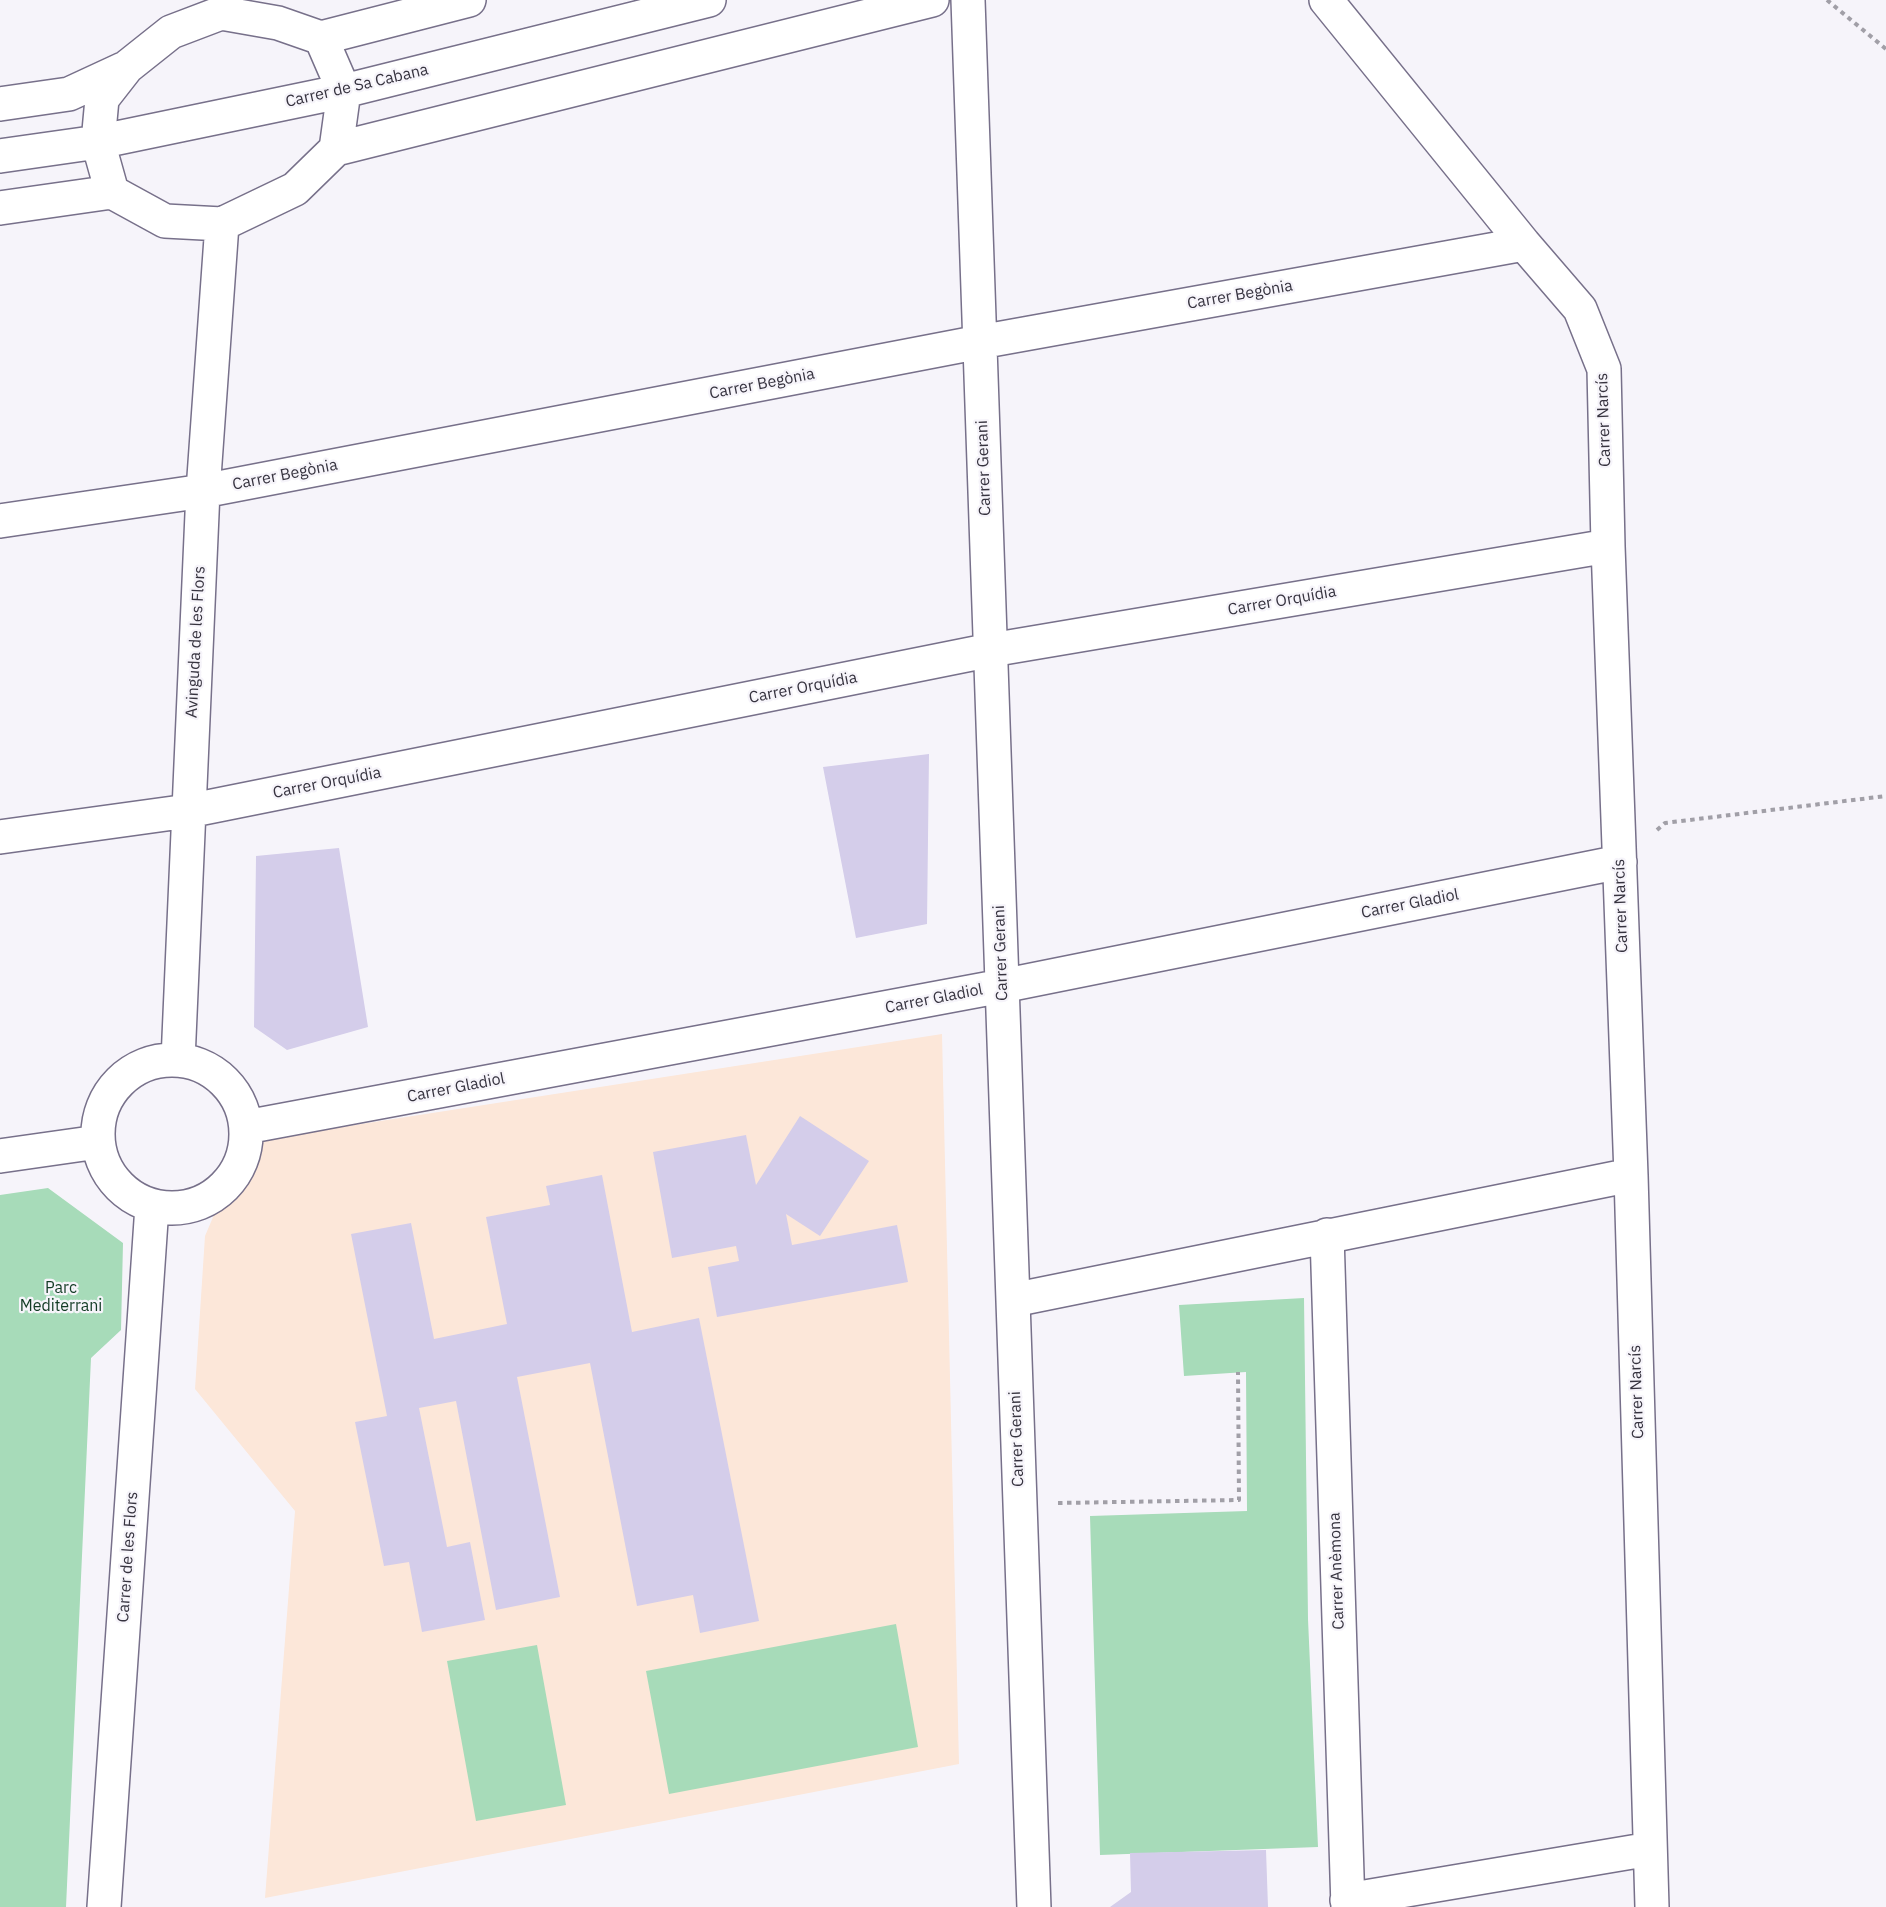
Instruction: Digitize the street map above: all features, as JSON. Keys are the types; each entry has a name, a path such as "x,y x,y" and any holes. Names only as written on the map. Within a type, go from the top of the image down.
{"street":[{"path":"112,192 98,142 102,99 127,67 171,32 222,6 321,38 469,0"},
{"name":"Carrer de Sa Cabana","path":"0,156 98,142 344,91 710,0"},
{"path":"0,208 112,192 165,221 222,224 295,189 336,149 932,0"},
{"name":"Carrer Gerani","path":"968,0 1034,1907"},
{"name":"Carrer Narcís","path":"1326,0 1524,244 1580,309 1604,369 1608,546 1631,1175 1652,1907"},
{"path":"321,38 344,91 336,149"},
{"path":"0,104 69,94 127,67"},
{"name":"Avinguda de les Flors","path":"178,1060 203,491 222,224"},
{"name":"Carrer Begònia","path":"0,521 203,491 980,342 1524,244"},
{"name":"Carrer Orquídia","path":"0,837 188,811 991,650 1608,546"},
{"name":"Carrer Gladiol","path":"246,1127 1002,986 1620,862"},
{"path":"178,1060 202,1067 224,1082 239,1102 246,1127 246,1142 239,1167 224,1188 202,1203 178,1209 152,1206 121,1189 105,1168 98,1142 100,1114 112,1091 130,1073 154,1062 178,1060"},
{"path":"0,1156 98,1142"},
{"path":"1013,1300 1631,1175"},
{"name":"Carrer de les Flors","path":"104,1907 152,1206"},
{"name":"Carrer Anèmona","path":"1327,1235 1348,1904"},
{"path":"1348,1904 1650,1848"}],"path":[{"path":"1827,0 1886,49"},
{"path":"1620,862 1665,823 1886,796"},
{"path":"1020,1504 1239,1500 1238,1372"}],"shaded area":[{"path":"942,1034 959,1764 265,1898 295,1511 195,1389 205,1236 245,1142"}],"green space":[{"name":"Parc Mediterrani","path":"48,1188 123,1243 121,1330 91,1358 66,1907 0,1907 0,1195"},
{"path":"1304,1298 1308,1619 1318,1847 1100,1855 1090,1516 1247,1511 1246,1372 1184,1376 1179,1305"},
{"path":"896,1624 918,1747 669,1794 646,1671"},
{"path":"537,1645 566,1805 476,1821 447,1661"}],"building":[{"path":"929,754 927,924 856,938 823,767"},
{"path":"339,848 368,1027 287,1050 254,1027 256,856"},
{"path":"800,1116 869,1161 820,1236 786,1214 792,1245 897,1225 908,1282 717,1317 708,1267 739,1261 736,1246 672,1258 653,1152 746,1135 756,1185"},
{"path":"602,1175 632,1332 699,1318 759,1621 700,1633 693,1595 637,1606 590,1363 517,1377 560,1597 496,1610 456,1401 419,1408 447,1547 470,1542 485,1620 422,1632 409,1562 384,1566 355,1422 387,1416 351,1234 411,1223 434,1339 507,1324 486,1217 550,1205 546,1186"},
{"path":"1266,1850 1268,1907 1110,1907 1131,1892 1130,1853"}]}
